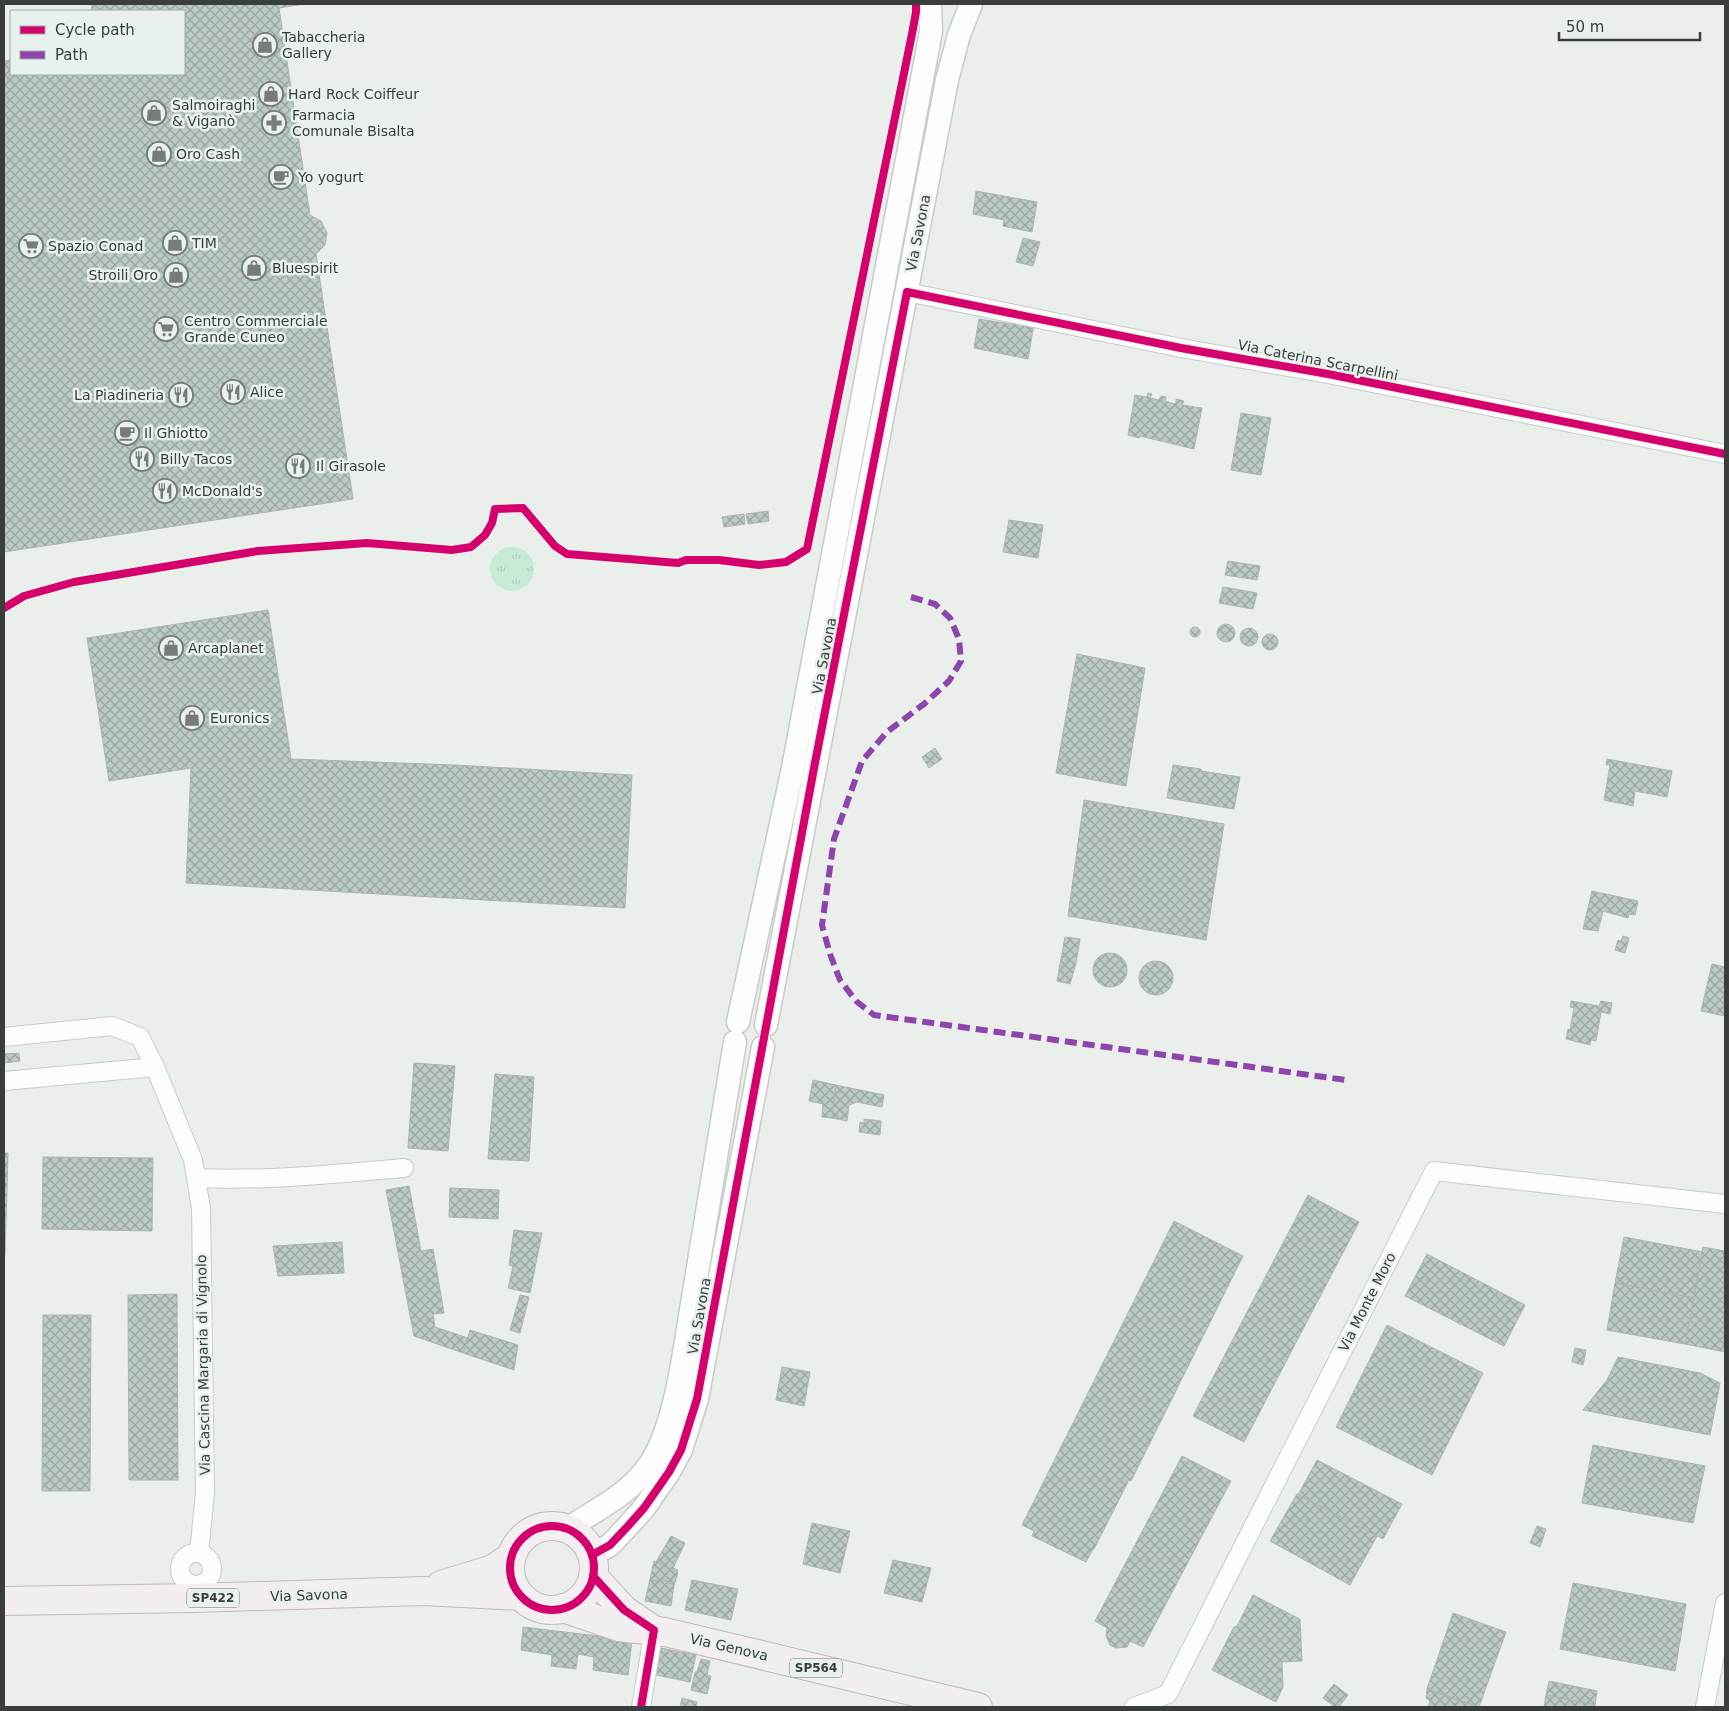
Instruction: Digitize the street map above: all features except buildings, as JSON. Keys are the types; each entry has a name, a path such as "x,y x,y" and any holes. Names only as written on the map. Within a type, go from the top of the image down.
{"main road":[{"name":"SP422","path":"511,1558 517,1544 527,1534 539,1528 553,1526 567,1529"},
{"path":"563,1608 583,1596 589,1587 592,1565 586,1544 578,1535 567,1529"},
{"path":"511,1558 510,1571 513,1584 520,1596"},
{"name":"Via Savona","path":"423,1591 493,1569 511,1558"},
{"name":"Via Genova","path":"592,1565 624,1610 654,1630"},
{"name":"Via Savona","path":"4,1601 194,1591 423,1591 520,1596"},
{"name":"SP422","path":"520,1596 540,1608 552,1610 563,1608"},
{"name":"Via Genova","path":"563,1608 619,1627 654,1630 978,1707"}],"street":[{"name":"Via Savona","path":"567,1529 627,1491 650,1464 664,1434 681,1366 737,1032 793,768 831,572 931,31 930,4"},
{"name":"Via Savona","path":"592,1565 644,1508 669,1472 681,1450 697,1399 764,1036 947,80 959,35 971,4"},
{"name":"Via Caterina Scarpellini","path":"907,292 1181,348 1347,378 1725,454"},
{"name":"Via Cascina Margaria di Vignolo","path":"4,1037 112,1026 140,1037 155,1067 193,1160 201,1208 205,1493 199,1553 208,1559 212,1570 206,1580 194,1591"},
{"path":"4,1081 155,1067"},
{"path":"197,1178 310,1176 404,1168"},
{"name":"Via Monte Moro","path":"1141,1706 1173,1701 1434,1171 1725,1204"},
{"path":"1705,1707 1725,1603"},
{"path":"641,1707 654,1630"}],"green space":[{"path":"508,547 516,547 528,553 534,569 528,585 516,591 508,591 496,585 490,573 490,565 496,553"}],"marked path":[{"path":"911,597 935,604 950,618 959,639 961,661 949,681 924,704 887,732 862,761 834,839 822,925 840,980 856,1001 874,1015 1346,1080"}],"cycle path":[{"path":"4,608 24,596 74,582 258,551 367,543 452,550 471,547 485,535 492,523 495,509 523,508 555,546 567,554 678,563 686,560 719,560 759,565 786,562 807,549 912,34 916,4"},
{"path":"592,1555 610,1545 628,1526 644,1508 669,1472 681,1450 697,1399 814,768 907,292 1181,348 1328,374 1725,454"},
{"path":"552,1526 575,1533 587,1545 594,1568 587,1591 575,1603 552,1610 529,1603 517,1591 510,1568 517,1545 529,1533 552,1526"},
{"path":"593,1576 624,1610 654,1630 641,1707"}],"place":[{"name":"Tabaccheria Gallery","path":"265,45"},
{"name":"Hard Rock Coiffeur","path":"271,94"},
{"name":"Salmoiraghi & Viganò","path":"154,113"},
{"name":"Farmacia Comunale Bisalta","path":"274,123"},
{"name":"Oro Cash","path":"159,154"},
{"name":"Yo yogurt","path":"281,177"},
{"name":"TIM","path":"175,243"},
{"name":"Spazio Conad","path":"31,246"},
{"name":"Bluespirit","path":"254,268"},
{"name":"Stroili Oro","path":"176,275"},
{"name":"Centro Commerciale Grande Cuneo","path":"166,329"},
{"name":"Alice","path":"233,392"},
{"name":"La Piadineria","path":"181,395"},
{"name":"Il Ghiotto","path":"127,433"},
{"name":"Billy Tacos","path":"142,459"},
{"name":"Il Girasole","path":"298,466"},
{"name":"McDonald's","path":"165,491"},
{"name":"Arcaplanet","path":"171,648"},
{"name":"Euronics","path":"192,718"}]}
